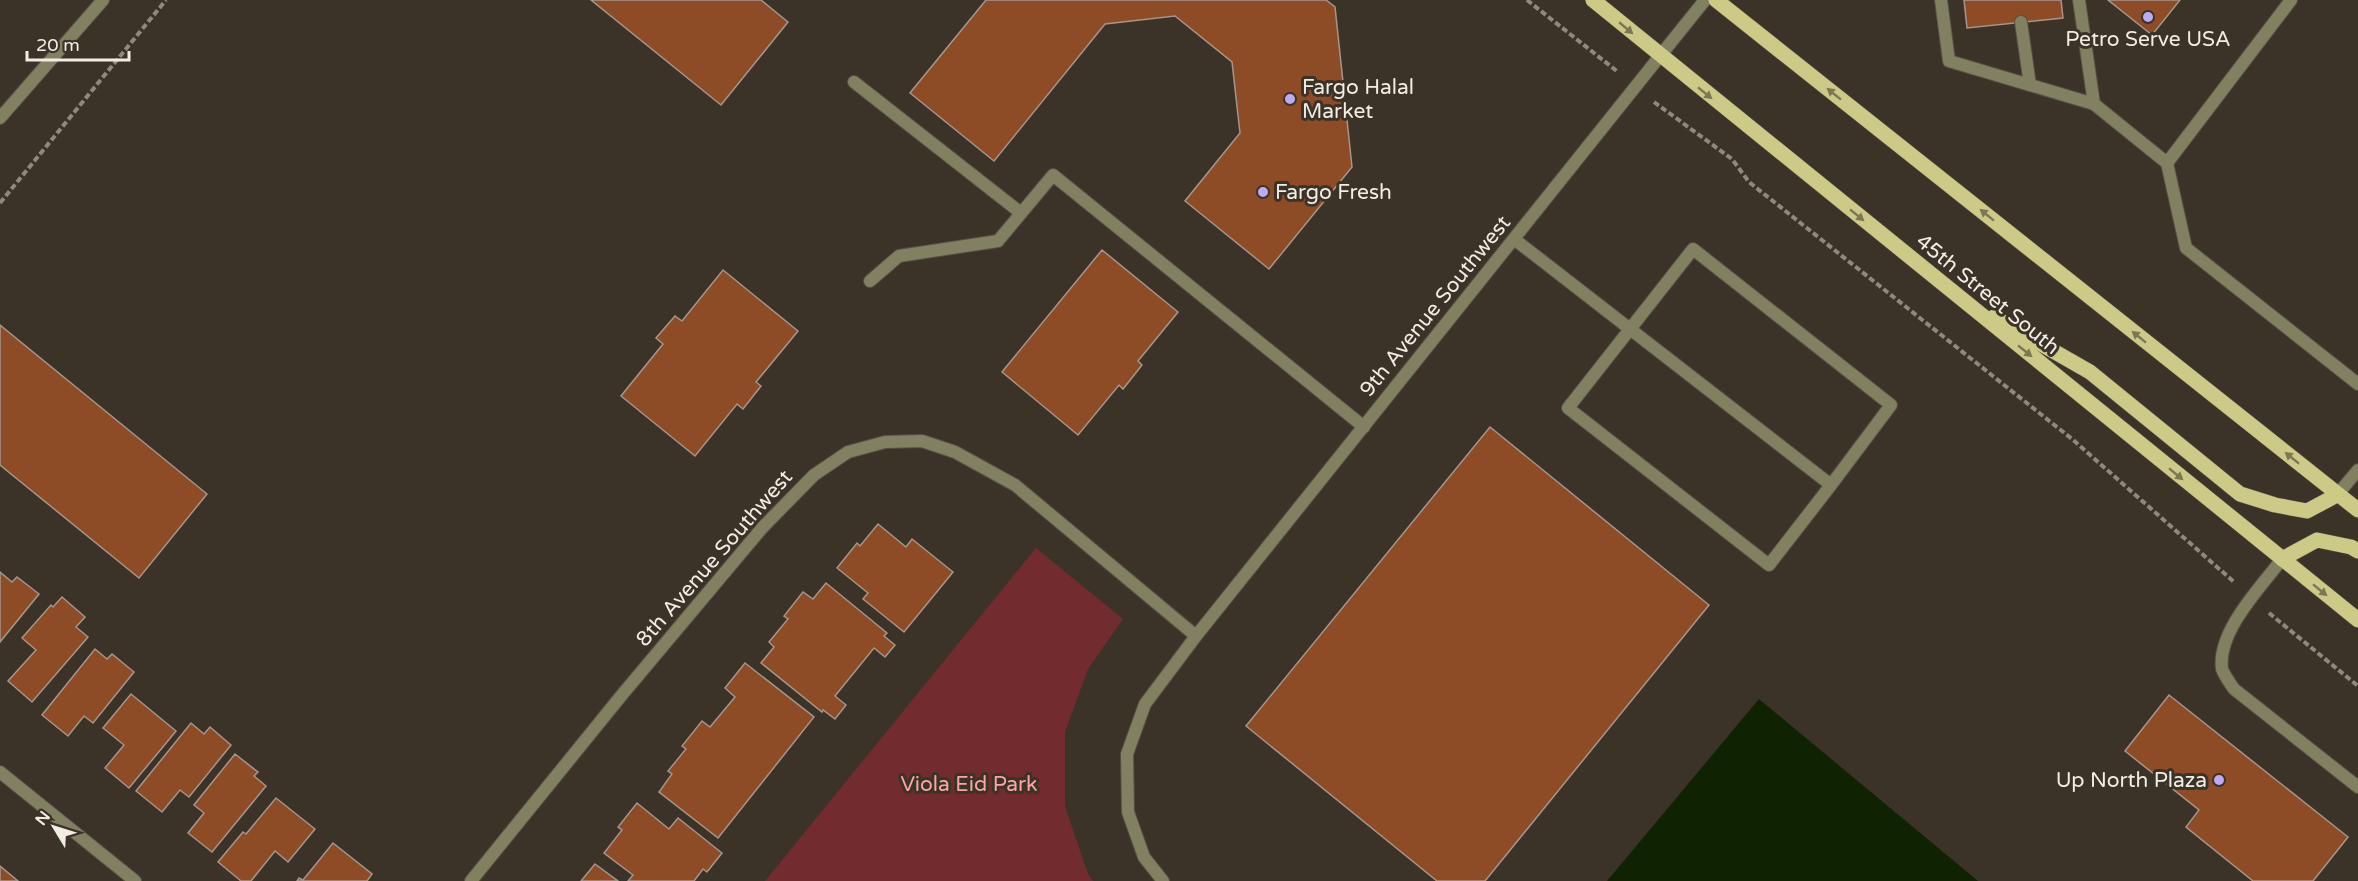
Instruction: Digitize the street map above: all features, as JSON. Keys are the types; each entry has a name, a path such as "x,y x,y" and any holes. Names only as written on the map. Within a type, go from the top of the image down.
{"main road":[{"name":"45th Street South","path":"1593,0 2358,620"},
{"path":"1716,0 2358,510"},
{"path":"1953,293 2090,372 2240,494 2275,506 2307,511 2337,495"},
{"path":"2282,559 2317,540 2351,547 2358,551"}],"street":[{"path":"0,118 103,0"},
{"name":"9th Avenue Southwest","path":"1163,881 1144,857 1128,812 1126,754 1146,704 1196,636 1705,0"},
{"path":"1941,0 1949,61 2094,104 2167,163 2186,248 2358,384"},
{"path":"2079,0 2094,104"},
{"path":"2167,163 2291,0"},
{"path":"2021,22 2030,85"},
{"path":"854,82 1022,213"},
{"path":"870,281 899,256 998,241 1053,175 1364,427"},
{"path":"1514,239 1831,485"},
{"path":"1693,249 1890,405 1831,485 1769,565 1568,408 1693,249"},
{"name":"8th Avenue Southwest","path":"471,881 621,696 762,528 814,475 848,452 885,442 922,441 955,452 1015,485 1196,636"},
{"path":"2337,495 2358,470"},
{"path":"2282,559 2240,613 2223,647 2222,670 2234,689 2358,787"},
{"path":"0,772 135,881"}],"path":[{"path":"0,203 166,0"},
{"path":"1527,0 1584,46"},
{"path":"1684,126 1732,159 1749,182 2072,440 2252,598 2358,686"}],"green space":[{"name":"Viola Eid Park","path":"1036,548 1123,619 1088,669 1065,732 1065,806 1088,874 1093,881 765,881"}],"shaded area":[{"path":"1759,699 1978,881 1607,881"}],"building":[{"path":"591,0 761,0 788,22 721,105"},
{"path":"986,0 1326,0 1335,7 1352,167 1269,269 1185,201 1240,133 1232,62 1175,16 1105,24 994,161 910,93"},
{"path":"1964,0 2061,0 2063,18 1967,28"},
{"name":"Petro Serve USA","path":"2108,0 2180,0 2152,35"},
{"path":"1102,250 1178,312 1138,361 1142,365 1123,389 1119,385 1078,435 1002,372"},
{"path":"723,270 798,331 756,382 761,386 743,409 737,404 695,456 621,396 663,344 656,338 675,316 682,321"},
{"path":"0,325 207,494 139,578 0,465"},
{"path":"1490,427 1709,605 1485,881 1437,881 1246,726"},
{"path":"878,524 906,547 912,539 953,572 904,632 863,599 868,593 837,568 857,543 860,546"},
{"path":"0,572 12,582 17,577 39,594 0,642"},
{"path":"826,583 887,633 884,636 895,645 885,657 874,648 835,696 846,705 835,719 823,710 822,712 761,663 774,647 769,642 788,619 784,616 803,592 813,599"},
{"path":"62,597 85,617 76,627 88,637 32,702 8,681 36,650 22,638 51,605 53,607"},
{"path":"95,649 107,659 112,654 134,672 93,723 84,716 68,736 42,715"},
{"path":"745,663 814,717 718,838 659,792 672,774 668,771 686,749 682,746 702,721 710,727 735,697 725,688"},
{"path":"131,694 176,731 129,788 105,768 124,745 103,728"},
{"name":"Up North Plaza","path":"2169,695 2348,837 2313,881 2253,881 2186,827 2199,810 2125,751"},
{"path":"191,723 204,734 210,727 231,745 189,797 180,790 162,812 136,791"},
{"path":"235,754 258,772 254,776 266,786 212,852 188,833 204,813 194,805"},
{"path":"276,798 315,829 288,862 275,851 251,881 241,881 218,862 243,832 246,834"},
{"path":"637,803 669,829 678,818 722,853 707,872 703,869 694,881 628,881 633,875 604,853 622,830 618,827"},
{"path":"333,843 372,874 367,881 297,881 299,878 303,880"},
{"path":"595,864 618,881 581,881"},
{"path":"0,866 18,881 0,881"}],"place":[{"name":"Petro Serve USA","path":"2148,17"},
{"name":"Fargo Halal Market","path":"1290,99"},
{"name":"Fargo Fresh","path":"1263,192"},
{"name":"Up North Plaza","path":"2219,780"}]}
